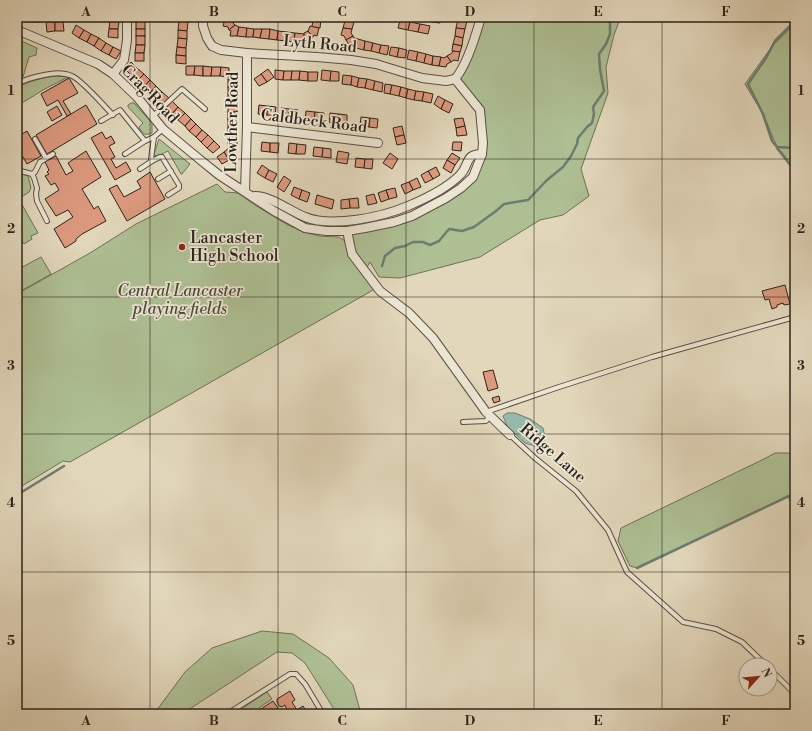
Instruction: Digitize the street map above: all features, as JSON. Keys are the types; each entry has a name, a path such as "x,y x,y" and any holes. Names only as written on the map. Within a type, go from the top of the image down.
{"street":[{"path":"113,74 124,60 127,17"},
{"name":"Lyth Road","path":"203,17 202,26 207,38 212,46 221,50 247,53 317,56 351,60 376,64 422,78 446,81 455,79"},
{"path":"455,79 460,73 468,54 481,17"},
{"name":"Crag Road","path":"17,30 98,64 113,74 136,97 163,129 219,175 274,211 305,228 326,231 365,228 394,222 412,216 446,198 461,188 473,177 482,154 484,143 480,110 455,79"},
{"name":"Lowther Road","path":"247,53 249,194"},
{"name":"Caldbeck Road","path":"247,127 378,143"},
{"name":"Crag Road","path":"249,194 261,196 304,217 317,221 330,222 358,219 384,214 407,206 448,186 462,174 471,156 474,154 482,154"},
{"name":"Ridge Lane","path":"347,230 352,254 380,291 409,313 433,338 488,414 510,435"}],"lane":[{"path":"17,84 24,80 51,74 72,76 79,80 113,115"},
{"path":"152,117 182,89 205,109"},
{"path":"101,121 120,110 145,141"},
{"path":"125,154 154,137 163,129"},
{"path":"152,161 154,137"},
{"path":"35,140 46,158"},
{"path":"32,174 35,172 40,162 53,154"},
{"path":"140,169 152,161 160,157 162,158 179,184 179,188 168,195"},
{"path":"17,170 32,174"},
{"path":"158,179 171,171"},
{"path":"32,174 37,188 37,201 47,221"},
{"path":"463,422 486,421 488,414 556,388 652,357 795,317"},
{"name":"Ridge Lane","path":"510,435 534,458 576,491 608,530 627,572 638,582 683,622 716,629 742,642 758,657"},
{"path":"227,714 290,674 296,674 305,684 324,714"},
{"path":"778,677 795,694"}],"green space":[{"path":"481,17 619,17 620,19 614,35 606,67 608,93 581,169 589,196 563,215 540,220 480,257 400,278 379,277 370,262 365,271 352,254 347,231 412,216 473,177 482,154 480,110 455,79"},
{"path":"795,24 795,173 784,155 777,147 763,114 745,84 773,45"},
{"path":"17,39 37,48 36,55 29,57 23,77 17,80"},
{"path":"55,76 68,77 17,106 17,88 35,80"},
{"path":"131,103 134,103 152,123 152,133 145,134 139,128 143,123 128,107"},
{"path":"159,139 190,164 182,174 168,151 157,156 154,155"},
{"path":"17,172 28,176 31,188 29,192 17,200"},
{"name":"Central Lancaster playing fields","path":"217,184 225,192 238,193 288,225 304,232 319,236 338,237 344,240 350,254 375,289 70,462 63,461 17,489 17,294 90,253 136,224"},
{"path":"20,201 38,233 31,236 32,239 24,244 17,232 17,203"},
{"path":"41,257 51,274 19,292 17,289 17,270"},
{"path":"795,451 795,514 789,496 637,568 630,566 618,541 621,528 775,453 790,453"},
{"path":"262,631 293,634 329,658 353,685 361,714 337,714 305,663 292,653 277,652 182,714 154,714 185,672 212,648"},
{"path":"267,692 272,699 259,708 263,714 244,714 241,709"}],"shaded area":[{"path":"507,413 515,413 530,419 543,428 545,437 543,444 535,446 525,443 507,426 503,416"}],"building":[{"path":"25,17 34,17 34,22 25,22"},
{"path":"34,17 43,17 43,22 34,22"},
{"path":"136,17 146,17 145,21 136,21"},
{"path":"179,17 188,17 188,22 179,21"},
{"path":"346,17 355,19 352,29 343,28"},
{"path":"432,17 441,17 440,23 431,22"},
{"path":"458,17 468,17 467,21 458,19"},
{"path":"313,18 321,19 320,28 312,27"},
{"path":"225,19 232,20 235,25 229,30 228,27 223,26"},
{"path":"458,19 467,21 465,29 456,28"},
{"path":"110,20 119,21 118,29 109,29"},
{"path":"400,20 410,22 408,30 398,28"},
{"path":"136,21 145,21 145,29 136,29"},
{"path":"179,21 188,22 187,31 178,30"},
{"path":"46,22 55,22 55,31 47,32"},
{"path":"55,22 63,22 64,31 55,31"},
{"path":"410,22 420,24 418,32 408,30"},
{"path":"420,24 430,26 428,34 418,32"},
{"path":"76,25 84,30 79,38 72,33"},
{"path":"235,25 239,27 237,36 230,36 231,31 229,30"},
{"path":"310,26 319,28 317,36 314,35 313,37 308,31"},
{"path":"239,27 247,28 246,37 237,36"},
{"path":"247,28 254,29 253,37 246,37"},
{"path":"343,28 352,29 351,33 353,36 346,40 344,36 341,35"},
{"path":"456,28 465,29 463,38 455,36"},
{"path":"109,29 118,29 118,38 108,37"},
{"path":"136,29 145,29 145,36 136,36"},
{"path":"254,29 262,29 260,38 253,37"},
{"path":"262,29 270,29 269,39 260,38"},
{"path":"270,29 278,31 277,40 269,39"},
{"path":"84,30 91,34 87,42 79,38"},
{"path":"178,30 187,31 187,39 178,38"},
{"path":"278,31 287,32 286,41 277,40"},
{"path":"308,31 313,37 310,38 310,43 303,42 304,33"},
{"path":"287,32 295,33 294,42 286,41"},
{"path":"295,33 304,34 303,43 294,42"},
{"path":"91,34 99,38 94,46 87,42"},
{"path":"136,36 145,36 145,45 136,45"},
{"path":"353,36 354,38 358,39 356,47 348,46 346,40"},
{"path":"455,36 463,38 462,46 453,44"},
{"path":"99,38 106,43 101,51 94,46"},
{"path":"178,38 187,39 186,48 177,47"},
{"path":"358,39 365,41 364,50 356,48"},
{"path":"365,41 373,43 371,51 364,50"},
{"path":"106,43 113,47 109,55 101,51"},
{"path":"373,43 381,45 379,53 371,51"},
{"path":"453,44 462,46 460,52 452,51"},
{"path":"136,45 145,45 144,53 135,53"},
{"path":"381,45 389,46 387,55 379,53"},
{"path":"113,47 121,51 116,59 109,55"},
{"path":"177,47 186,48 186,56 176,55"},
{"path":"391,47 399,48 397,57 389,55"},
{"path":"399,48 407,50 405,58 397,57"},
{"path":"409,50 418,52 416,61 407,59"},
{"path":"453,51 460,52 458,61 454,60 451,62 447,56"},
{"path":"418,52 426,54 424,63 416,61"},
{"path":"135,53 144,53 144,61 135,61"},
{"path":"426,54 433,56 432,65 424,63"},
{"path":"176,55 186,56 186,64 176,63"},
{"path":"433,56 441,57 439,66 432,65"},
{"path":"447,56 451,62 447,64 446,67 439,66 441,57 444,58"},
{"path":"131,62 137,68 131,75 125,69"},
{"path":"186,66 195,66 194,75 186,75"},
{"path":"195,66 203,66 203,76 194,75"},
{"path":"203,66 212,67 211,76 203,76"},
{"path":"212,67 221,67 220,76 211,76"},
{"path":"221,67 229,68 229,77 220,76"},
{"path":"137,68 144,74 137,81 131,75"},
{"path":"268,69 274,77 267,82 261,74"},
{"path":"275,70 284,71 283,80 275,79"},
{"path":"322,70 331,71 330,81 321,80"},
{"path":"284,71 292,71 291,80 283,80"},
{"path":"292,71 300,71 299,80 291,80"},
{"path":"300,71 308,72 308,81 299,80"},
{"path":"331,71 339,72 339,81 330,81"},
{"path":"308,72 318,72 317,81 308,81"},
{"path":"144,74 150,80 144,87 137,81"},
{"path":"261,74 267,82 259,86 254,79"},
{"path":"343,75 352,76 351,85 342,84"},
{"path":"352,76 359,78 357,87 351,85"},
{"path":"69,78 78,93 63,101 71,114 67,116 58,100 47,106 41,94"},
{"path":"359,78 367,79 365,88 357,87"},
{"path":"228,79 237,79 237,87 228,87"},
{"path":"367,79 375,81 373,90 365,88"},
{"path":"150,80 156,86 150,93 144,87"},
{"path":"375,81 383,83 382,92 373,90"},
{"path":"385,84 392,85 390,94 384,93"},
{"path":"392,85 401,87 399,96 390,94"},
{"path":"156,86 162,92 156,98 150,93"},
{"path":"228,87 237,87 237,95 228,95"},
{"path":"401,87 408,89 406,98 399,96"},
{"path":"408,89 416,91 414,100 406,98"},
{"path":"416,91 424,92 422,101 414,100"},
{"path":"162,92 169,98 162,104 156,98"},
{"path":"424,92 433,94 431,103 422,101"},
{"path":"228,95 237,95 237,103 228,103"},
{"path":"438,96 445,100 441,109 434,104"},
{"path":"445,100 453,104 449,113 441,109"},
{"path":"172,101 178,107 172,114 166,108"},
{"path":"228,103 237,103 237,112 228,112"},
{"path":"86,105 97,124 47,154 36,135"},
{"path":"259,105 267,106 267,115 258,114"},
{"path":"57,106 62,115 52,121 47,112"},
{"path":"267,106 276,107 275,116 267,115"},
{"path":"178,107 185,113 178,120 172,114"},
{"path":"281,108 289,109 288,118 280,117"},
{"path":"289,109 298,110 297,119 288,118"},
{"path":"306,111 315,112 314,121 305,120"},
{"path":"228,112 237,112 237,119 228,119"},
{"path":"315,112 324,113 323,122 314,121"},
{"path":"185,113 191,119 185,126 178,120"},
{"path":"330,113 339,114 338,123 329,122"},
{"path":"339,114 347,115 347,124 338,123"},
{"path":"361,117 370,118 369,127 360,126"},
{"path":"370,118 378,119 377,128 369,127"},
{"path":"463,118 465,126 456,128 454,119"},
{"path":"191,119 196,124 189,131 185,126"},
{"path":"228,119 237,119 237,128 228,128"},
{"path":"196,124 202,130 196,137 189,131"},
{"path":"402,126 404,135 395,137 393,128"},
{"path":"465,126 467,135 457,136 456,128"},
{"path":"228,128 237,128 237,136 228,136"},
{"path":"202,130 208,135 201,142 196,137"},
{"path":"27,131 41,156 27,164 17,147 17,137"},
{"path":"102,132 106,139 111,136 115,143 109,146 115,157 111,159 116,168 126,162 131,171 115,180 91,138"},
{"path":"208,135 214,141 207,148 201,142"},
{"path":"404,135 406,143 397,145 395,137"},
{"path":"228,136 237,136 237,144 228,144"},
{"path":"214,141 220,147 213,153 207,148"},
{"path":"262,142 270,143 270,152 261,151"},
{"path":"453,142 462,142 461,151 452,150"},
{"path":"270,143 279,143 278,153 270,152"},
{"path":"289,143 297,144 296,154 288,153"},
{"path":"297,144 306,145 305,154 296,154"},
{"path":"230,147 236,155 229,160 224,152"},
{"path":"314,147 323,148 322,157 313,156"},
{"path":"323,148 331,149 331,158 322,157"},
{"path":"86,151 101,177 82,189 94,209 98,206 106,221 82,234 76,239 76,241 65,248 54,229 73,217 68,210 56,216 45,199 59,190 55,183 51,185 45,176 49,174 47,172 49,170 45,162 56,156 66,175 73,171 68,163"},
{"path":"338,151 349,153 347,164 336,162"},
{"path":"224,152 229,160 222,164 217,157"},
{"path":"390,153 398,159 392,169 383,163"},
{"path":"452,153 460,158 455,165 447,160"},
{"path":"356,158 365,159 364,168 355,167"},
{"path":"365,159 373,159 372,169 364,168"},
{"path":"447,160 455,165 451,173 443,168"},
{"path":"262,165 269,170 265,178 257,173"},
{"path":"436,167 440,175 433,179 428,171"},
{"path":"269,170 277,174 273,182 265,178"},
{"path":"428,171 433,179 425,183 421,175"},
{"path":"150,172 165,199 127,221 109,189 117,185 124,197 141,188 137,181"},
{"path":"284,176 291,181 284,192 277,187"},
{"path":"417,178 421,187 413,190 409,182"},
{"path":"409,182 413,190 405,194 401,185"},
{"path":"294,187 302,190 299,199 291,195"},
{"path":"395,188 397,197 389,199 386,190"},
{"path":"302,190 310,193 307,202 299,199"},
{"path":"386,190 389,199 381,202 378,193"},
{"path":"374,194 377,203 368,205 366,196"},
{"path":"317,195 334,200 332,209 315,204"},
{"path":"358,198 359,208 350,208 349,199"},
{"path":"349,199 350,208 341,209 341,200"},
{"path":"785,285 790,304 784,305 783,303 772,309 769,299 765,300 762,291"},
{"path":"493,370 498,388 488,391 483,372"},
{"path":"499,396 500,401 494,403 492,398"},
{"path":"290,691 295,700 292,702 297,710 303,706 308,714 283,713 287,710 285,705 282,707 279,706 277,699"},
{"path":"273,701 278,708 275,710 278,714 264,714 261,709"}],"waterway":[{"path":"382,266 385,256 395,248 405,246 413,242 423,242 430,245 439,241 449,229 462,231 474,227 504,204 528,200 547,180 563,167 571,156 577,144 578,138 592,123 594,114 593,107 604,91 599,54 606,44 610,34 610,17"},
{"path":"795,21 775,41 766,58 748,84 763,114 772,141 777,147 795,148"},
{"path":"777,148 795,171"},
{"path":"17,495 64,466"},
{"path":"637,568 789,496 795,514"}],"place":[{"name":"Lancaster High School","path":"182,247"}]}
